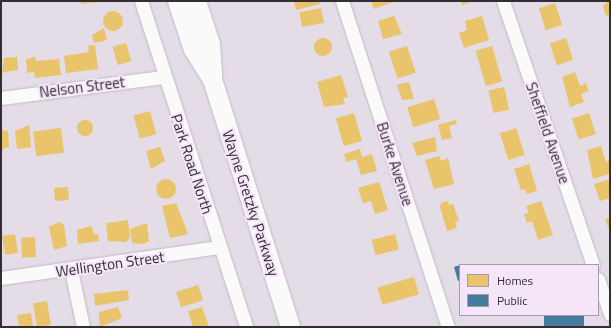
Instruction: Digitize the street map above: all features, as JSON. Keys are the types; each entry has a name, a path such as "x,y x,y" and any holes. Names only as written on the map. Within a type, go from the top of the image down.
{"main road":[{"name":"Wayne Gretzky Parkway","path":"177,1 194,49 212,79 290,327"},
{"name":"Wayne Gretzky Parkway","path":"196,1 210,44 212,79"}],"street":[{"name":"Park Road North","path":"141,1 164,77 246,327"},
{"name":"Burke Avenue","path":"342,1 448,327"},
{"name":"Sheffield Avenue","path":"503,1 593,264"},
{"name":"Nelson Street","path":"1,98 164,77"},
{"name":"Wellington Street","path":"1,278 71,270 219,247"},
{"path":"71,270 83,327"},
{"path":"599,282 610,314"}],"building: Homes":[{"path":"80,1 98,1 98,2 81,4"},
{"path":"294,1 319,1 320,4 296,10"},
{"path":"371,1 393,1 393,2 374,9"},
{"path":"461,1 475,1 462,5"},
{"path":"610,1 610,14 606,16 603,6"},
{"path":"555,3 562,25 546,30 539,8"},
{"path":"321,8 324,23 302,27 299,12"},
{"path":"113,11 120,14 123,21 120,28 113,31 106,28 103,21 106,14"},
{"path":"394,16 402,34 383,39 378,21"},
{"path":"482,16 489,40 464,48 459,33 467,30 465,21"},
{"path":"104,28 107,40 94,43 92,35"},
{"path":"323,38 329,41 332,47 329,53 323,56 317,53 314,47 317,41"},
{"path":"566,38 573,60 557,65 550,43"},
{"path":"126,43 131,61 118,65 113,47"},
{"path":"95,45 98,69 66,73 64,56 89,52 88,46"},
{"path":"407,46 416,73 398,79 389,52"},
{"path":"492,46 502,82 486,86 476,51"},
{"path":"17,57 18,70 3,72 1,80 4,58"},
{"path":"35,57 36,61 59,59 61,75 35,78 34,72 27,73 26,59"},
{"path":"575,72 580,86 586,83 589,91 581,94 584,102 570,107 562,77"},
{"path":"341,75 348,97 343,98 345,104 324,107 317,82"},
{"path":"409,82 414,99 402,100 397,85"},
{"path":"504,87 509,109 494,113 488,91"},
{"path":"434,99 440,119 413,127 407,107"},
{"path":"150,111 156,134 140,139 134,115"},
{"path":"354,113 362,141 344,146 336,118"},
{"path":"589,113 596,134 579,139 572,119"},
{"path":"85,120 91,122 93,128 91,134 85,136 79,134 77,128 79,122"},
{"path":"456,120 457,124 449,126 452,138 442,140 438,125"},
{"path":"29,125 31,147 17,149 15,131"},
{"path":"61,128 64,153 36,156 33,131"},
{"path":"516,128 525,155 508,160 500,133"},
{"path":"1,130 8,131 9,147 4,148 1,153"},
{"path":"435,137 437,151 417,156 412,143"},
{"path":"601,146 606,162 610,160 610,170 609,174 593,179 587,150"},
{"path":"160,147 165,161 151,169 146,151"},
{"path":"360,149 362,157 372,154 377,171 361,175 356,159 346,162 344,154"},
{"path":"439,156 441,161 448,158 454,184 434,189 425,160"},
{"path":"529,164 537,191 527,194 525,189 521,190 514,169"},
{"path":"166,179 173,182 176,189 173,196 166,199 159,196 156,189 159,182"},
{"path":"610,179 610,198 600,201 594,184"},
{"path":"379,182 388,210 375,214 371,201 363,203 358,188"},
{"path":"68,187 69,200 55,201 54,188"},
{"path":"448,201 449,205 453,204 459,221 455,222 457,228 447,231 440,207 441,203"},
{"path":"541,201 553,235 538,240 532,221 527,223 524,214 529,213 526,206"},
{"path":"176,203 188,234 170,238 162,206"},
{"path":"610,218 610,232 605,219"},
{"path":"128,220 130,238 126,242 108,241 106,223"},
{"path":"59,222 64,225 67,246 54,250 49,227"},
{"path":"147,223 149,241 144,244 132,243 130,229"},
{"path":"91,226 94,234 98,234 99,241 78,244 77,230"},
{"path":"15,234 18,253 5,255 2,236"},
{"path":"395,234 399,250 376,255 372,240"},
{"path":"35,237 36,257 22,258 21,238"},
{"path":"414,277 419,294 382,305 377,287"},
{"path":"198,285 203,300 181,307 176,292"},
{"path":"128,290 129,300 95,306 94,294"},
{"path":"47,301 51,325 37,327 33,303"},
{"path":"118,307 122,318 100,327 99,312"},
{"path":"202,307 209,327 193,327 188,311"},
{"path":"31,313 33,327 19,327 17,315"}],"building: Public":[{"path":"459,265 458,281 454,267"},
{"path":"544,316 584,316 584,327 544,327"}]}
